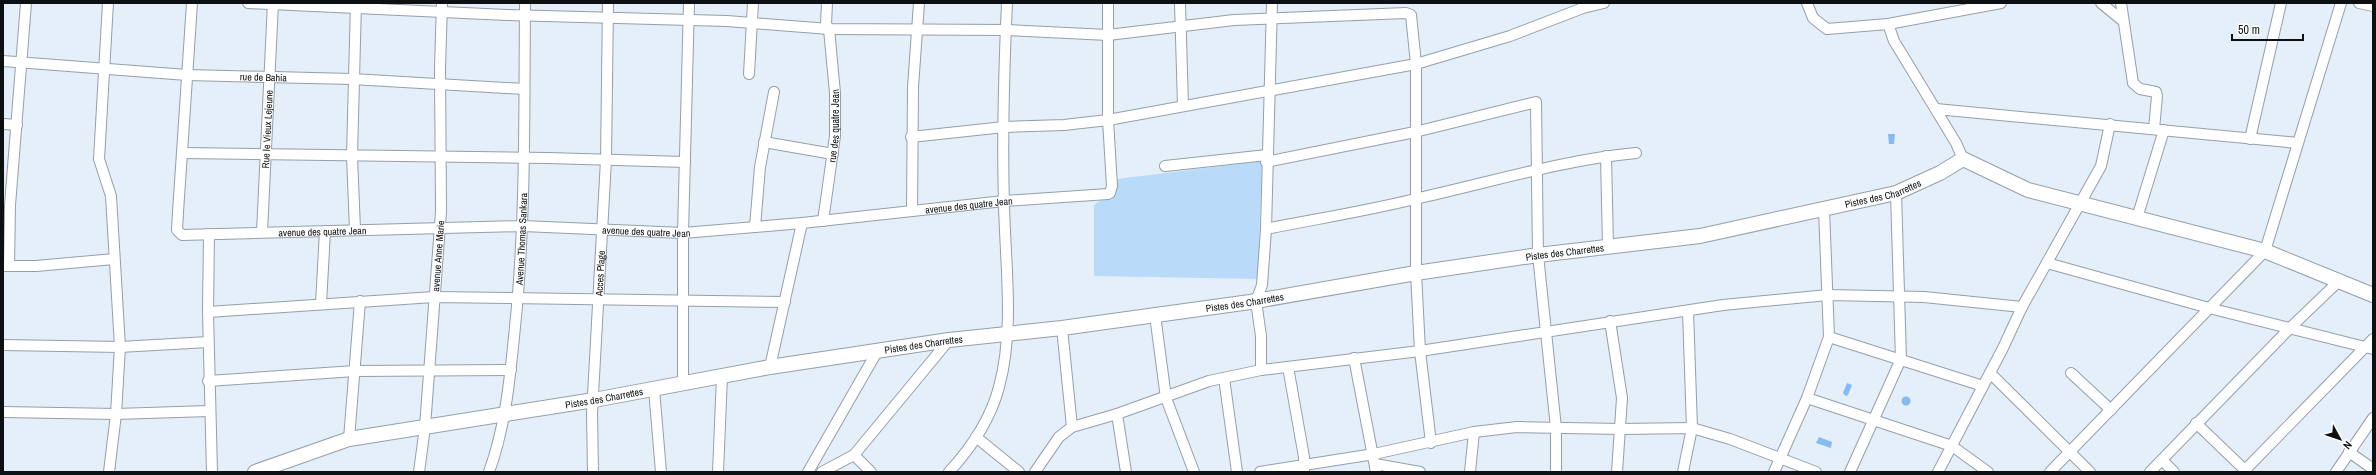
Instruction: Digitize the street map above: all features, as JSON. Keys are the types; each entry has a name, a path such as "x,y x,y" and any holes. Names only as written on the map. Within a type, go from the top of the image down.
{"main road":[{"name":"Pistes des Charrettes","path":"255,472 274,468 349,439 594,400 770,367 949,340 1062,328 1256,301 1416,273 1538,255 1700,236 1896,193 1940,173 1963,160"},
{"path":"1963,160 2028,190 2264,251 2373,295"}],"street":[{"path":"26,3 17,125 6,205 6,266 114,259"},
{"path":"108,3 99,159 111,196 120,347 116,414 109,472"},
{"path":"192,3 182,153 442,156 685,162"},
{"path":"248,3 442,7 525,16 753,22 829,29 916,31 1006,30 1108,34 1181,25 1273,19 1386,8 1401,11 1411,15 1416,64 1414,200 1416,273 1420,351 1431,443"},
{"name":"Avenue Thomas Sankara","path":"489,472 506,413 518,297 523,226 525,3"},
{"name":"Acces Plage","path":"593,472 592,429 606,160 608,3"},
{"path":"683,384 683,233 690,3"},
{"path":"749,74 753,3"},
{"name":"rue des quatre Jean","path":"823,221 833,154 835,93 829,29 826,24 827,3"},
{"path":"912,211 911,137 916,31 919,3"},
{"path":"949,472 976,437 999,388 1007,334 1004,127 1007,3"},
{"path":"1108,3 1108,120"},
{"path":"1180,3 1183,106"},
{"path":"1261,370 1261,336 1256,301 1262,284 1266,229 1269,92 1273,19 1272,3"},
{"path":"911,137 1004,127 1064,125 1108,120 1269,92 1416,64 1510,36 1583,6 1604,3"},
{"path":"1807,3 1813,18 1826,28 1888,24 2001,3"},
{"path":"2101,3 2123,21"},
{"path":"2121,3 2133,84 2140,89 2156,92 2157,96 2159,130 2137,218"},
{"path":"2250,139 2282,3"},
{"path":"2050,472 2264,251 2341,3"},
{"path":"2359,3 2373,6"},
{"name":"Rue le Vieux Lejeune","path":"262,232 264,154 273,4"},
{"path":"355,6 352,79 352,156 355,230"},
{"path":"441,84 442,7"},
{"path":"1888,24 1894,41 1956,143 1963,160"},
{"name":"rue de Bahia","path":"3,61 187,75 352,79 524,89"},
{"name":"avenue Anne Marie","path":"418,472 425,427 438,229 441,212 441,84"},
{"path":"755,227 756,194 774,92"},
{"path":"1164,166 1267,158 1415,132 1536,102 1538,255 1556,428 1556,472"},
{"path":"1936,109 2110,124 2298,143"},
{"name":"avenue des quatre Jean","path":"182,153 178,212 179,233 209,234 523,226 683,233 823,221 1004,201 1108,194 1110,193 1109,192 1112,186 1108,120"},
{"path":"3,124 17,125"},
{"path":"1938,472 1990,373 2022,307 2101,166 2110,124"},
{"path":"764,142 833,154"},
{"path":"1266,229 1414,200 1536,170 1606,156 1636,153"},
{"path":"1606,156 1608,246"},
{"path":"1850,472 1901,359 1896,193"},
{"path":"1774,472 1807,398 1829,338 1824,209"},
{"path":"770,367 802,223"},
{"path":"321,304 325,231"},
{"path":"209,234 208,381 212,472"},
{"path":"2047,263 2209,308 2291,327 2369,348"},
{"path":"2150,472 2196,423 2339,281"},
{"path":"1035,472 1059,437 1072,427 1166,398 1194,386 1261,370 1420,351 1545,333 1610,321 1828,295 1899,296 2022,307"},
{"path":"208,312 434,297 518,297 683,302 784,302"},
{"path":"349,439 360,301"},
{"path":"1683,472 1692,428 1688,311"},
{"path":"1155,315 1166,398 1194,472"},
{"path":"1610,321 1622,398 1617,472"},
{"path":"1062,328 1072,427"},
{"path":"1829,338 1901,359 1983,386"},
{"path":"2196,423 2246,471 2369,348 2373,339"},
{"path":"822,472 854,455 949,340"},
{"path":"3,345 120,347 208,342"},
{"path":"808,472 878,350"},
{"path":"1354,358 1375,463"},
{"path":"1288,367 1304,469"},
{"path":"208,381 355,371 428,369 511,370"},
{"path":"1990,373 2090,472"},
{"path":"2071,373 2110,410"},
{"path":"718,472 722,376"},
{"path":"1224,378 1237,472"},
{"path":"654,389 662,472"},
{"path":"1807,398 1952,446 1988,472"},
{"path":"3,412 116,414 209,411"},
{"path":"1117,414 1126,472"},
{"path":"2336,472 2373,418"},
{"path":"1260,472 1375,463 1431,443 1474,432 1517,427 1620,429 1692,428 1781,457 1816,472"},
{"path":"1470,472 1474,432"},
{"path":"976,437 1020,472"},
{"path":"2349,452 2373,469"},
{"path":"854,455 871,472"},
{"path":"2162,460 2174,472"},
{"path":"1375,463 1420,472"}],"shaded area":[{"path":"1888,134 1895,134 1894,144 1889,144"},
{"path":"1262,161 1258,279 1094,276 1094,205 1112,192 1117,179"},
{"path":"1847,383 1852,385 1848,395 1846,396 1843,393"},
{"path":"1906,396 1911,401 1906,406 1901,401"},
{"path":"1819,437 1832,442 1831,448 1816,443"}]}
